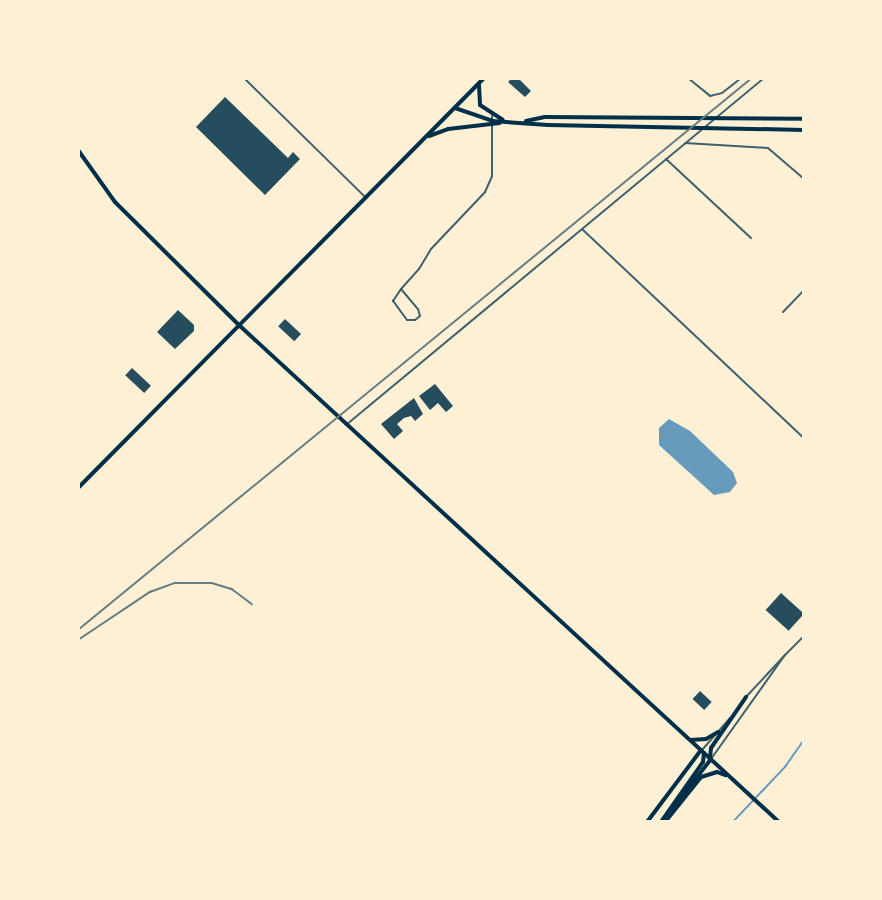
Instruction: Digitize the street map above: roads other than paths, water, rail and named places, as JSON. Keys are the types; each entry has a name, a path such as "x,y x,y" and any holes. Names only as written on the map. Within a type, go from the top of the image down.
{"main road":[{"path":"78,488 484,78"},
{"path":"480,82 478,102 492,121"},
{"path":"455,108 492,121"},
{"path":"522,122 545,117 804,119"},
{"path":"425,137 448,129 492,121 635,129 804,129"},
{"path":"78,150 115,202 240,326 779,822"},
{"path":"663,822 711,759 711,748 746,697"},
{"path":"690,740 706,740 718,732"},
{"path":"647,822 701,750"},
{"path":"663,822 703,762 701,750"},
{"path":"663,822 701,777 717,772 729,776"}],"street":[{"path":"244,78 365,197"},
{"path":"688,78 710,96 722,93 741,78"},
{"path":"345,425 764,78"},
{"path":"402,289 418,309 420,315 415,320 407,320 397,311 393,301 431,249 485,192 492,176 492,121"},
{"path":"685,143 768,148 804,179"},
{"path":"666,159 751,238"},
{"path":"582,229 804,438"},
{"path":"783,312 804,290"},
{"path":"701,750 746,697 804,636"},
{"path":"711,759 784,655"}],"water":[{"path":"669,419 690,431 733,472 737,483 730,492 714,495 659,445 659,428"}],"waterway":[{"path":"733,822 785,767 804,740"}],"railway":[{"path":"78,630 752,78"},
{"path":"78,640 150,592 175,583 212,583 232,589 252,604"}]}
